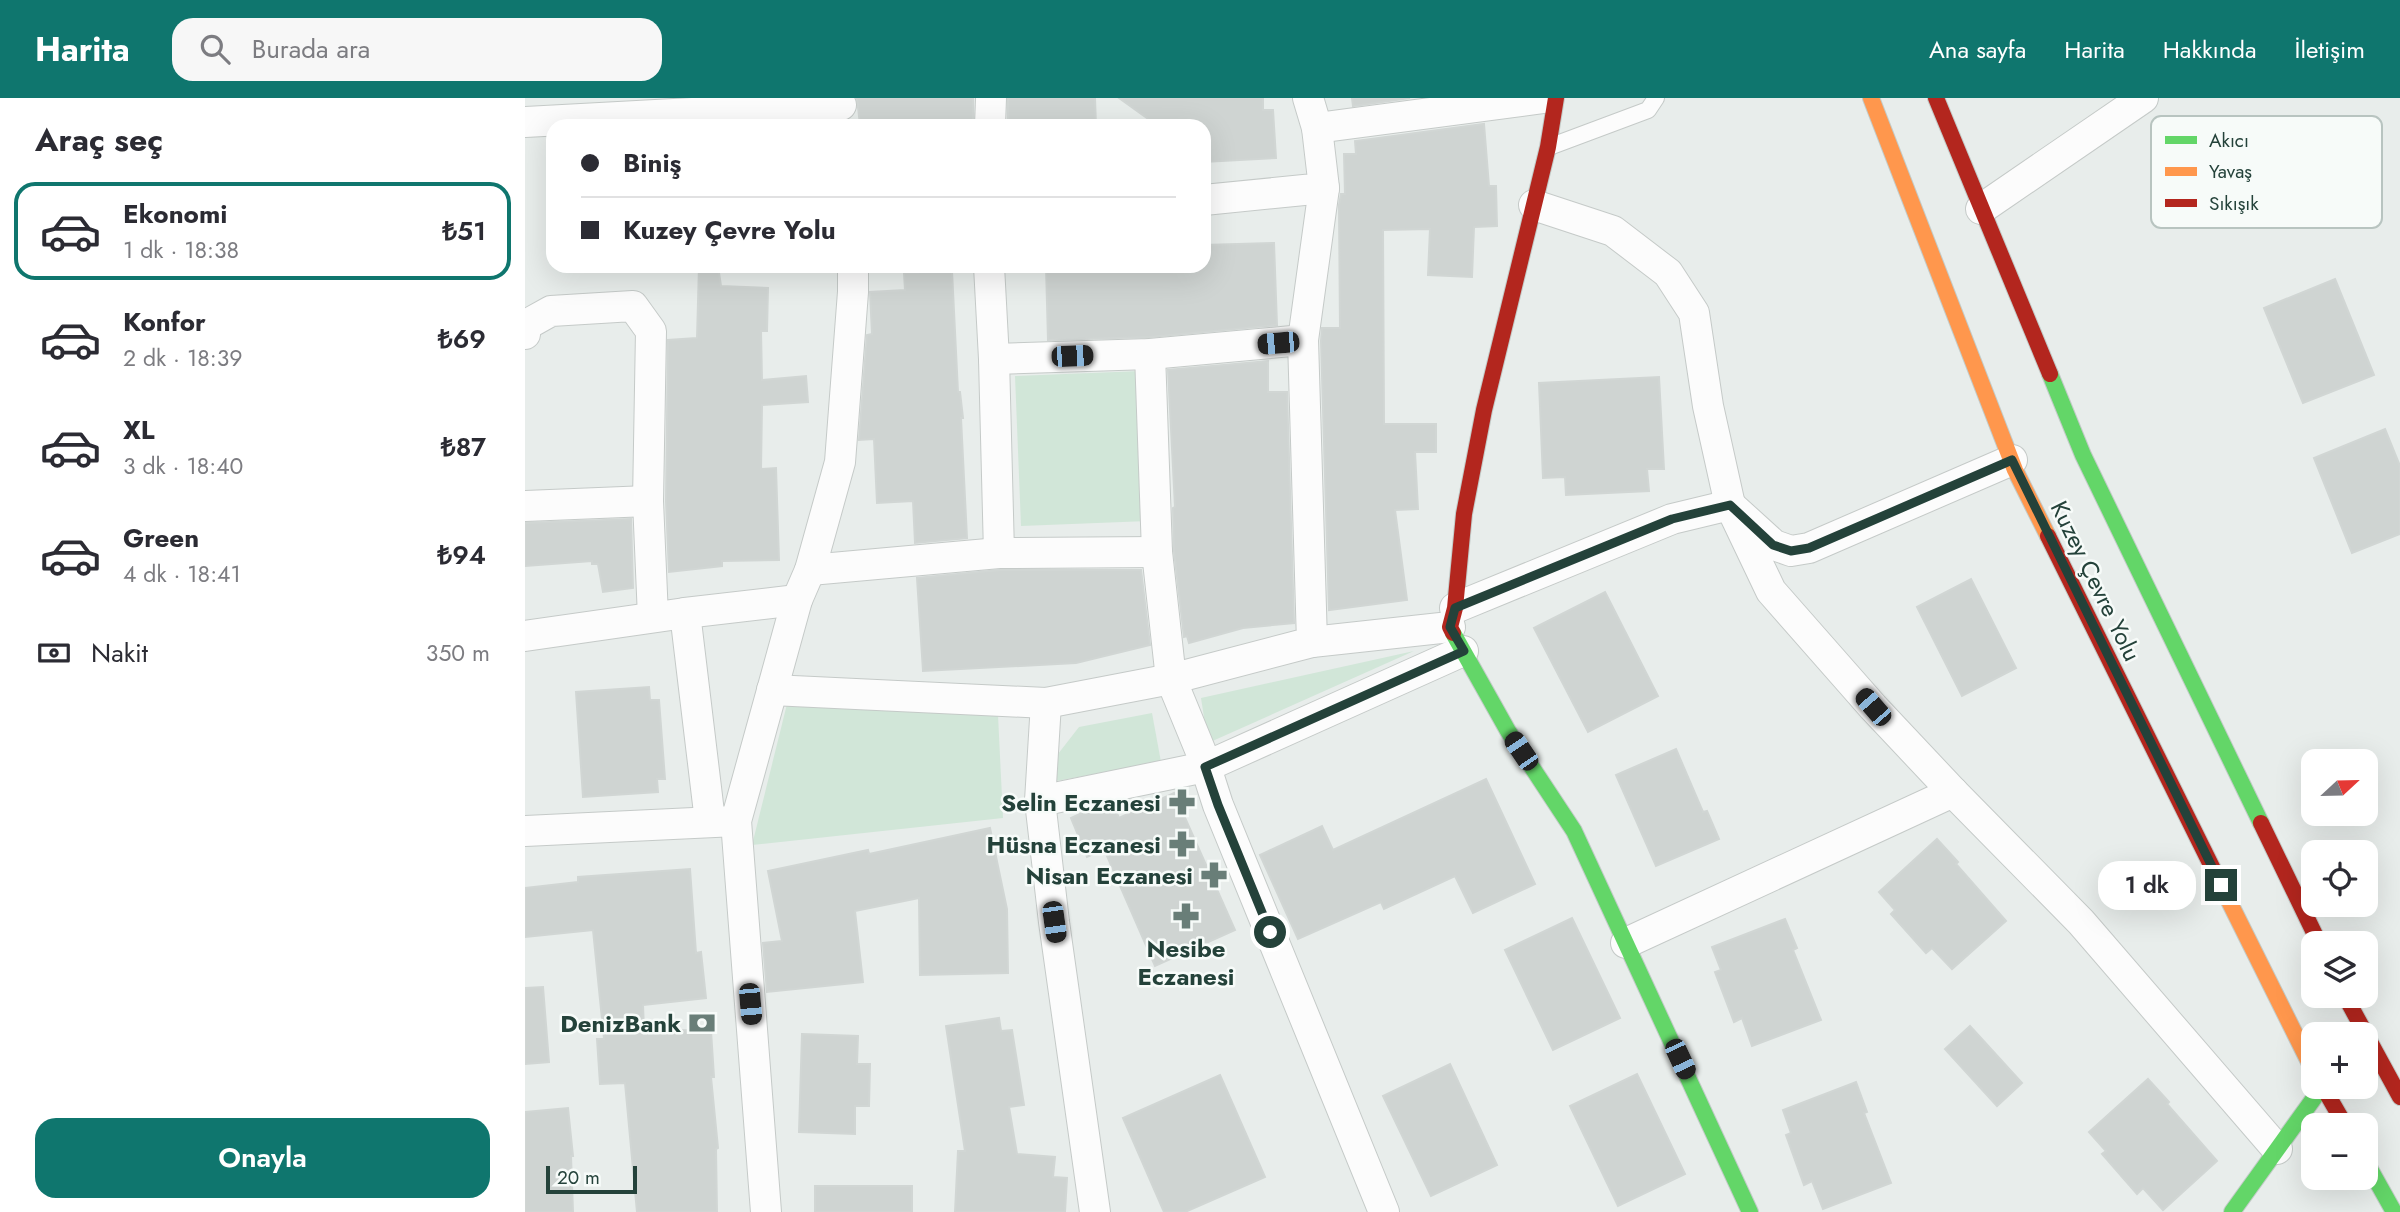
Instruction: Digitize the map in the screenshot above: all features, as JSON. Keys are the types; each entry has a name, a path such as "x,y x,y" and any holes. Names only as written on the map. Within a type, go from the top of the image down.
{"main road":[{"path":"1556,98 1548,147 1482,423 1464,514 1456,629 1508,731 1574,831 1750,1212"},
{"name":"Kuzey Çevre Yolu","path":"1871,98 2012,460 2301,1046"},
{"name":"Kuzey Çevre Yolu","path":"1936,98 2083,455 2313,931"},
{"path":"2354,1008 2389,1051 2400,1097"},
{"path":"2232,1212 2313,1099"},
{"path":"2378,1183 2394,1212"}],"street":[{"path":"990,119 991,98"},
{"path":"1308,98 1317,128 1324,188 1303,340 1313,642"},
{"path":"1317,128 1543,98"},
{"path":"1981,209 2143,98"},
{"path":"604,119 842,110"},
{"path":"525,122 546,121"},
{"path":"1211,199 1324,188"},
{"path":"1534,205 1612,231 1668,273 1694,313 1708,406 1730,505 1771,591 1873,707 2081,922 2277,1149"},
{"path":"723,821 772,690 797,600 810,570 840,462 853,273"},
{"path":"989,273 999,553"},
{"path":"525,334 526,326 551,311 633,306 651,331 648,501 653,617"},
{"path":"994,359 1150,354 1303,340"},
{"path":"1150,354 1157,552 1171,679 1218,805 1384,1212"},
{"path":"1730,505 1773,545 1791,551 1809,548 2012,460"},
{"path":"526,501 648,501"},
{"path":"1041,801 1205,767 1456,629 1672,519 1730,505"},
{"path":"810,570 999,553 1157,552"},
{"path":"525,636 797,600"},
{"path":"685,613 723,821 766,1212"},
{"path":"772,690 1046,703 1171,679 1313,642 1456,629"},
{"path":"1046,703 1041,801 1054,922 1094,1212"},
{"path":"1626,943 1954,792"},
{"path":"525,831 723,821"}],"lane":[{"path":"1548,147 1648,110 1656,98"}],"green space":[{"path":"1141,371 1148,521 1021,526 1015,376"},
{"path":"1414,651 1208,743 1201,698"},
{"path":"787,704 998,715 1003,818 752,845"},
{"path":"1152,713 1161,762 1056,781 1058,754 1079,727"}],"building":[{"path":"857,98 973,98 973,119 859,119"},
{"path":"1008,98 1095,98 1096,119 1008,119"},
{"path":"1119,98 1263,98 1263,110 1273,110 1276,158 1211,162 1211,119 1148,119"},
{"path":"1352,98 1410,98 1353,106"},
{"path":"1484,124 1489,186 1496,186 1497,226 1474,227 1472,277 1428,275 1430,229 1383,230 1384,424 1436,424 1436,452 1415,452 1418,509 1395,510 1407,600 1329,610 1321,341 1322,328 1340,328 1339,205 1341,194 1345,194 1344,154 1356,154 1355,141"},
{"path":"1274,243 1277,325 1149,337 1048,340 1046,273 1211,273 1211,245"},
{"path":"699,273 719,273 721,286 768,288 767,331 761,331 762,380 806,376 808,402 762,405 761,469 776,468 779,560 722,561 722,566 669,572 666,501 668,340 697,338"},
{"path":"904,273 952,273 958,392 963,418 967,538 915,543 913,501 877,503 874,439 859,440 867,335 872,334 870,292 905,290"},
{"path":"2335,279 2374,375 2303,403 2264,308"},
{"path":"1268,361 1268,392 1287,392 1294,623 1243,628 1189,643 1187,636 1184,637 1174,551 1175,507 1168,370"},
{"path":"1659,377 1664,469 1647,469 1649,491 1566,495 1565,477 1543,478 1539,383"},
{"path":"2385,429 2400,466 2400,534 2352,553 2314,458"},
{"path":"631,519 633,588 603,592 598,564 592,564 592,561 525,566 525,523"},
{"path":"1000,570 1141,570 1150,645 1076,663 923,671 917,578"},
{"path":"1971,579 2016,668 1962,696 1917,607"},
{"path":"1605,592 1658,696 1588,732 1534,628"},
{"path":"649,687 650,700 659,700 665,779 657,779 658,792 583,797 576,692"},
{"path":"1676,749 1703,812 1707,811 1719,839 1656,866 1616,775"},
{"path":"1486,779 1535,884 1473,913 1455,876 1384,909 1381,902 1298,939 1260,855 1322,826 1333,850"},
{"path":"1174,793 1235,930 1155,966 1104,849 1087,857 1071,818 1095,807 1113,804 1119,818"},
{"path":"990,828 1007,909 1008,973 920,975 919,898 855,911 863,982 767,992 763,943 782,941 768,871 868,850 869,854"},
{"path":"1937,839 2006,921 1952,969 1932,948 1926,953 1891,914 1895,910 1879,892"},
{"path":"690,869 696,953 701,952 706,998 643,1005 644,1029 711,1031 714,1077 711,1077 718,1148 717,1212 637,1212 625,1083 600,1084 597,1039 604,1039 593,930 525,937 525,888 578,882 578,877"},
{"path":"1572,918 1620,1018 1553,1050 1505,950"},
{"path":"1785,919 1797,948 1793,950 1821,1020 1752,1046 1742,1018 1734,1022 1715,972 1721,970 1712,947"},
{"path":"543,987 549,1062 525,1064 525,988"},
{"path":"999,1018 1001,1031 1012,1030 1024,1105 1009,1107 1017,1154 1055,1157 1053,1177 1067,1178 1065,1212 955,1212 958,1151 965,1151 946,1026"},
{"path":"1970,1026 2022,1083 1997,1106 1945,1049"},
{"path":"802,1034 858,1036 857,1064 870,1064 869,1106 855,1106 855,1134 799,1132"},
{"path":"1450,1064 1497,1165 1431,1196 1383,1096"},
{"path":"1637,1074 1685,1174 1618,1206 1570,1106"},
{"path":"1220,1075 1265,1177 1185,1212 1164,1212 1123,1118"},
{"path":"2148,1079 2217,1161 2163,1210 2143,1188 2137,1194 2102,1154 2106,1151 2089,1132"},
{"path":"1856,1082 1867,1112 1864,1113 1891,1183 1823,1209 1812,1181 1804,1185 1786,1135 1791,1133 1783,1110"},
{"path":"568,1108 573,1156 573,1212 525,1212 525,1112"},
{"path":"815,1186 912,1186 912,1212 815,1212"}],"traffic: fast":[{"path":"2050,374 2083,455 2261,823"},
{"path":"1453,633 1508,731 1574,831 1750,1212"},
{"path":"2232,1212 2313,1099"},
{"path":"2378,1183 2394,1212"}],"traffic: slow":[{"path":"1871,98 2015,470 2048,536"},
{"path":"2215,873 2301,1046"}],"traffic: jam":[{"path":"1453,633 1450,627 1455,608 1464,514 1484,410 1548,147 1556,98"},
{"path":"1936,98 2050,374"},
{"path":"2048,536 2215,873"},
{"path":"2261,823 2313,931"},
{"path":"2352,1008 2400,1097"},
{"path":"2330,1099 2338,1113"}],"place":[{"name":"Selin Eczanesi","path":"1182,802"},
{"name":"Hüsna Eczanesi","path":"1182,844"},
{"name":"Nisan Eczanesi","path":"1214,875"},
{"name":"Nesibe Eczanesi","path":"1186,916"},
{"name":"DenizBank","path":"702,1023"}],"route":[{"path":"1270,932 1205,767 1464,651 1450,627 1455,608 1672,519 1730,505 1773,545 1791,551 1809,548 2012,460 2221,885"}]}
